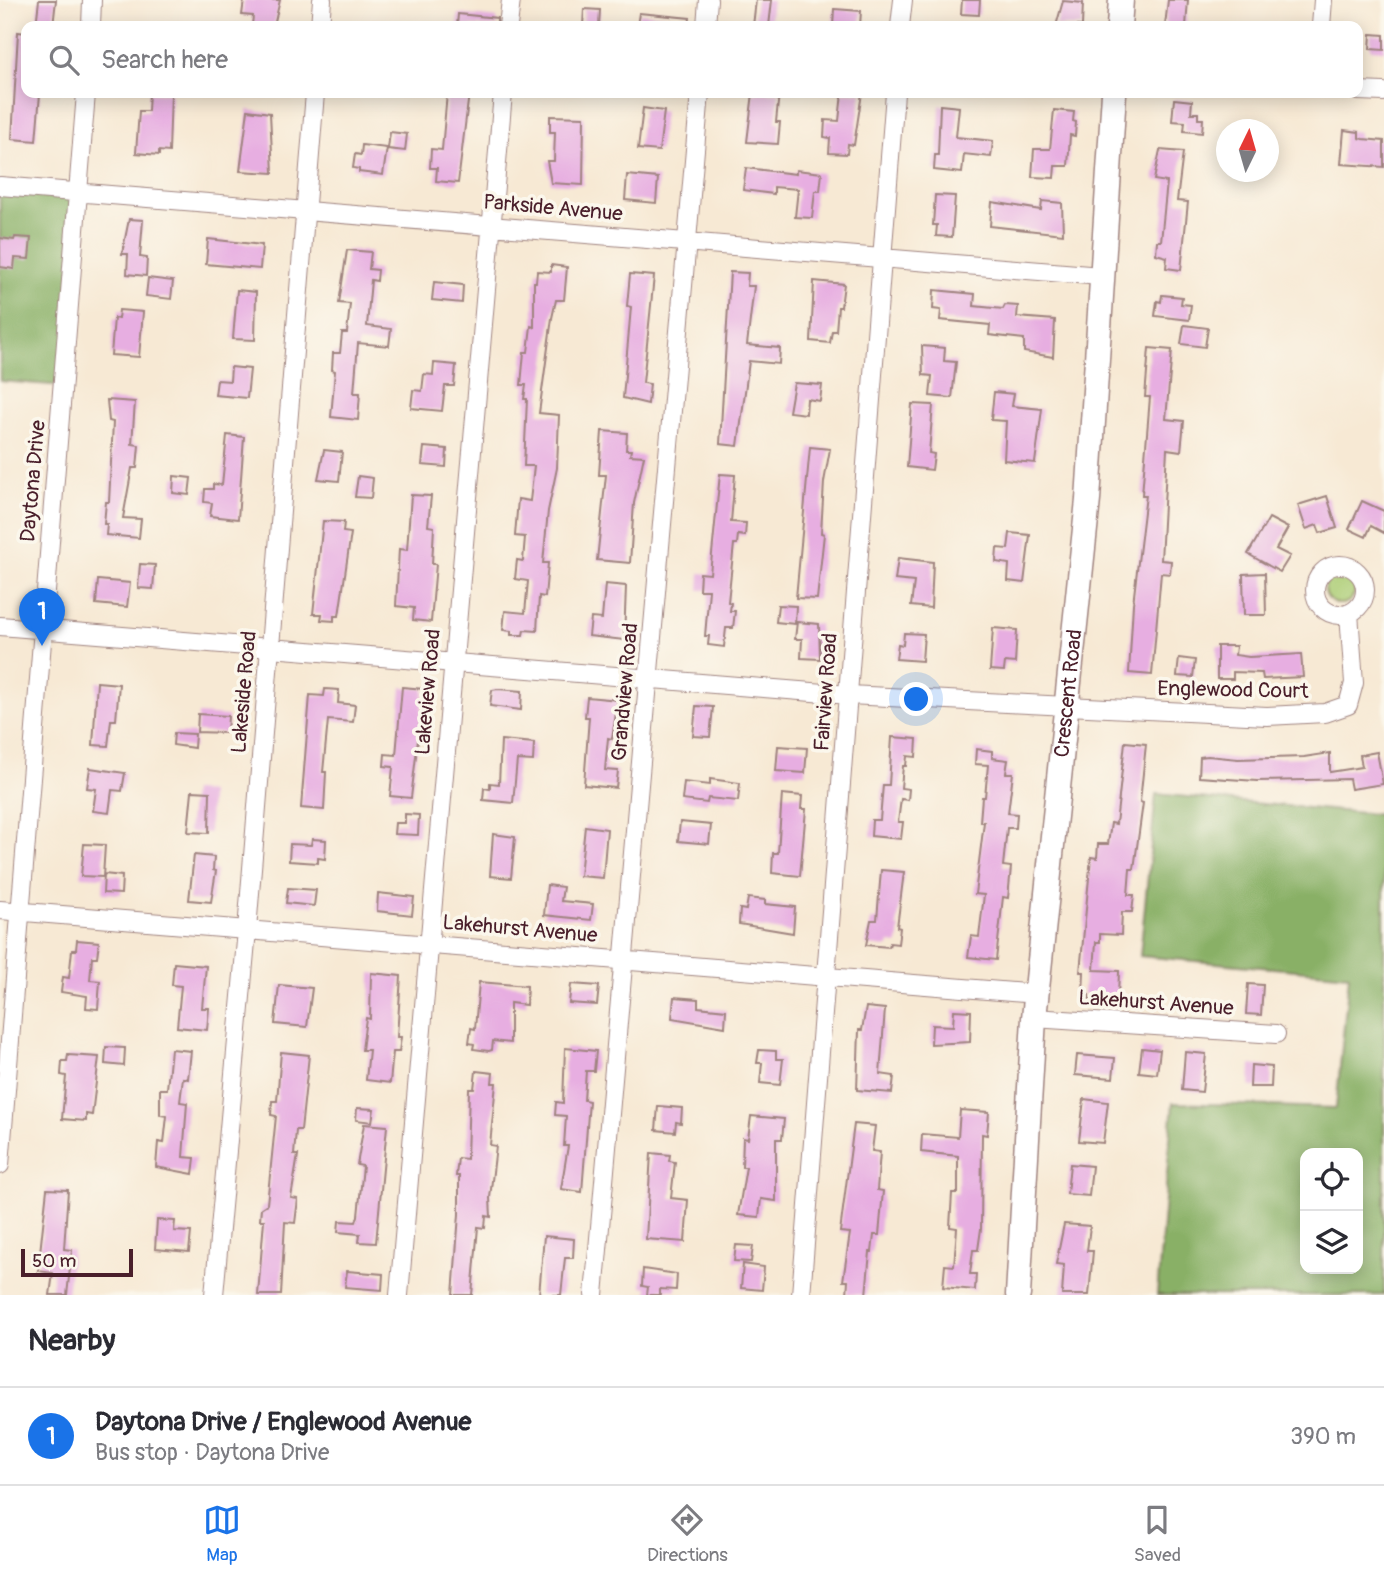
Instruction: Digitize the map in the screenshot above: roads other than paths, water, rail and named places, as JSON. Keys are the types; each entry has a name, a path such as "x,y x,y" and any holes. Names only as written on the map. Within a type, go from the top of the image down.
{"street":[{"path":"90,21 92,0"},
{"path":"320,21 322,0"},
{"path":"509,21 511,0"},
{"path":"706,21 708,0"},
{"path":"901,21 903,0"},
{"path":"1119,21 1121,0"},
{"path":"1321,21 1323,0"},
{"path":"1363,91 1384,92"},
{"name":"Daytona Drive","path":"0,1165 86,98"},
{"name":"Lakeside Road","path":"214,1295 247,930 315,98"},
{"name":"Lakeview Road","path":"399,1295 503,98"},
{"name":"Grandview Road","path":"594,1295 700,98"},
{"name":"Fairview Road","path":"801,1295 895,98"},
{"name":"Crescent Road","path":"1018,1295 1035,1006 1087,500 1114,98"},
{"name":"Parkside Avenue","path":"0,187 1101,276"},
{"name":"Englewood Court","path":"1066,708 1267,716 1339,709 1348,705 1354,683 1349,613"},
{"path":"0,626 849,695 1066,708"},
{"name":"Lakehurst Avenue","path":"0,910 826,977 1035,1006 1276,1034"}],"place":[{"name":"Daytona Drive / Englewood Avenue","path":"42,646"}]}
